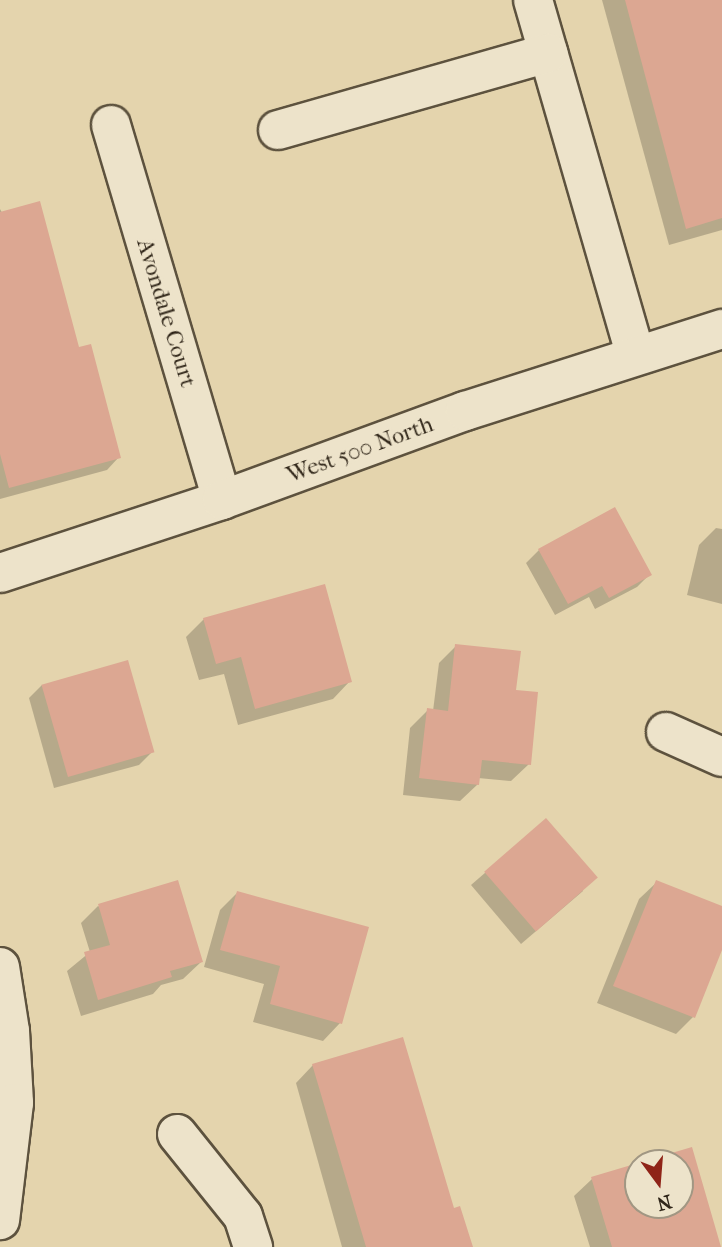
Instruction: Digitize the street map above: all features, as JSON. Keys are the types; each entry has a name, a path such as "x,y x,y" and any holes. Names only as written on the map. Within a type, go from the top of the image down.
{"street":[{"path":"533,0 635,354"},
{"path":"278,130 548,53"},
{"name":"Avondale Court","path":"110,125 222,500"},
{"name":"West 500 North","path":"0,573 222,500 465,411 635,354 722,329"},
{"path":"666,733 722,757"},
{"path":"0,967 10,1031 14,1103 0,1220"},
{"path":"177,1134 243,1216 253,1247"}],"building":[{"path":"625,0 722,0 722,218 686,229"},
{"path":"40,201 79,347 91,344 121,458 9,488 0,454 0,212"},
{"path":"615,507 652,575 609,598 602,586 568,604 538,549"},
{"path":"325,584 352,682 255,709 241,657 216,664 203,618"},
{"path":"455,644 521,651 516,690 538,692 531,765 482,760 479,785 419,778 427,708 448,711"},
{"path":"128,660 154,752 68,777 41,685"},
{"path":"546,818 598,878 536,931 484,872"},
{"path":"178,880 203,962 170,971 172,977 98,1000 84,952 110,945 98,904"},
{"path":"656,880 722,906 722,950 695,1018 613,986"},
{"path":"237,891 369,927 342,1024 270,1004 280,966 220,950"},
{"path":"403,1037 454,1208 460,1206 473,1247 366,1247 312,1064"},
{"path":"694,1154 721,1247 612,1247 591,1177 624,1167 624,1219 694,1219"}]}
